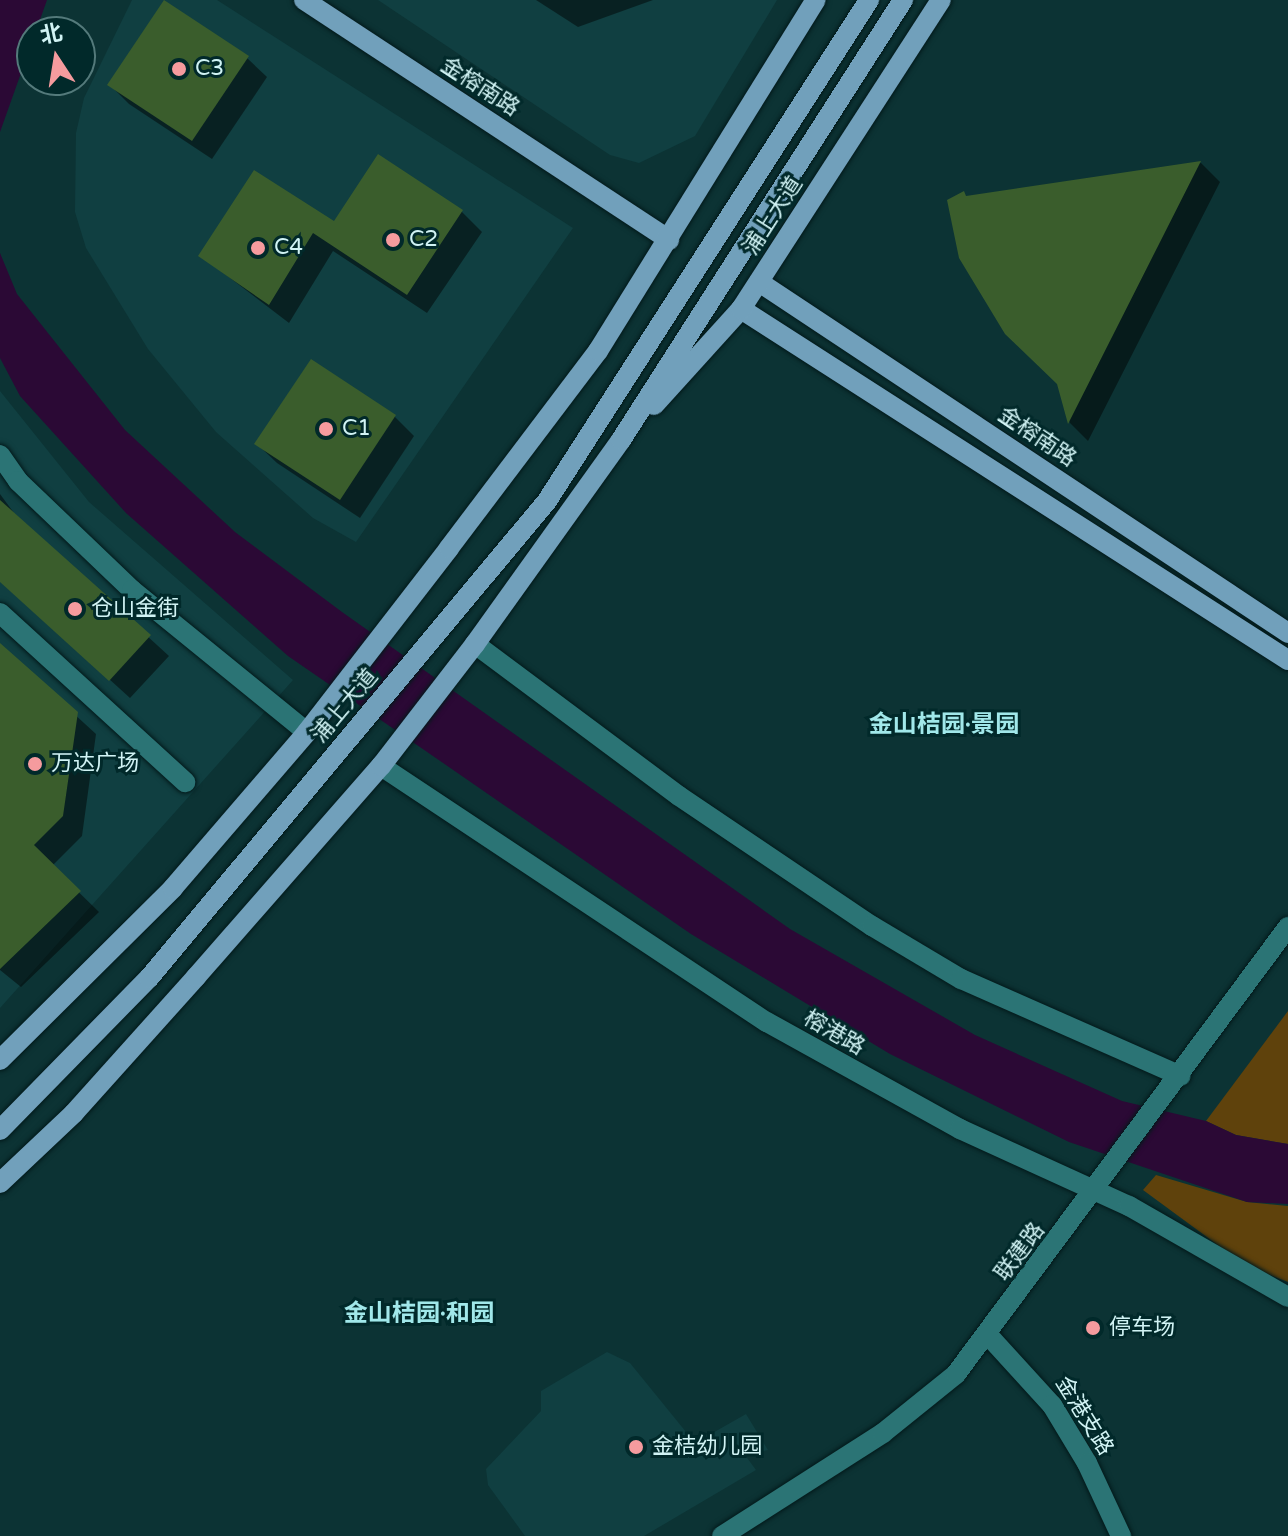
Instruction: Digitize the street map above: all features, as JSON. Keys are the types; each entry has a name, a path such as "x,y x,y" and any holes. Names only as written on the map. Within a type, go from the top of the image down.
{"main road":[{"name":"金榕南路","path":"304,0 669,240"},
{"path":"0,1060 173,888 307,732 598,351 816,0"},
{"name":"浦上大道","path":"0,1130 149,978 547,501 691,284 869,0"},
{"name":"浦上大道","path":"0,1183 74,1113 381,766 475,644 621,440 903,0"},
{"name":"浦上大道","path":"621,440 741,309 941,0"},
{"name":"金榕南路","path":"759,282 1288,633"},
{"path":"741,309 1288,660"}],"street":[{"path":"0,455 18,481 132,590 307,732"},
{"path":"0,613 185,782"},
{"path":"475,644 679,796 872,926 961,979 1181,1076"},
{"name":"榕港路","path":"381,766 767,1022 960,1129 1095,1191 1288,1297"},
{"name":"联建路","path":"722,1536 883,1433 936,1392 988,1335 1288,927"},
{"name":"金港支路","path":"988,1335 1052,1405 1093,1475 1121,1536"}],"shaded area":[{"path":"0,0 47,0 41,16 16,16 16,87 0,132"},
{"path":"132,0 217,0 573,228 356,542 313,518 216,432 148,349 86,248 75,212 76,133 85,96 96,96 96,74"},
{"path":"378,0 777,0 695,136 639,163 610,155"},
{"path":"0,253 17,294 125,430 235,532 342,612 790,929 975,1035 1122,1101 1206,1121 1236,1135 1288,1144 1288,1204 1247,1202 1069,1142 890,1054 691,934 288,656 126,513 20,396 0,358"},
{"path":"0,391 89,502 293,680 0,1008"},
{"path":"1288,1011 1288,1144 1236,1135 1206,1121"},
{"path":"1156,1175 1247,1202 1288,1206 1288,1282 1245,1265 1143,1190"},
{"name":"金桔幼儿园","path":"607,1352 630,1363 695,1443 746,1414 768,1450 745,1455 756,1470 644,1536 525,1536 488,1485 486,1469 541,1411 541,1391"}],"building":[{"path":"164,0 249,56 192,141 107,85"},
{"path":"378,154 463,210 407,295 313,233 269,305 198,256 254,170 334,221"},
{"path":"1201,161 1068,424 1057,384 1005,334 959,258 947,200 964,191 966,196"},
{"path":"311,359 396,415 340,500 254,444"},
{"name":"仓山金街","path":"0,500 151,635 109,681 0,582"},
{"name":"万达广场","path":"0,643 78,712 63,816 34,845 81,891 0,969"}],"place":[{"name":"C3","path":"179,69"},
{"name":"C2","path":"393,240"},
{"name":"C4","path":"258,248"},
{"name":"C1","path":"326,429"},
{"name":"仓山金街","path":"75,609"},
{"name":"万达广场","path":"35,764"},
{"name":"停车场","path":"1093,1328"},
{"name":"金桔幼儿园","path":"636,1447"}],"district":[{"name":"金山桔园·景园","path":"944,725"},
{"name":"金山桔园·和园","path":"419,1314"}]}
